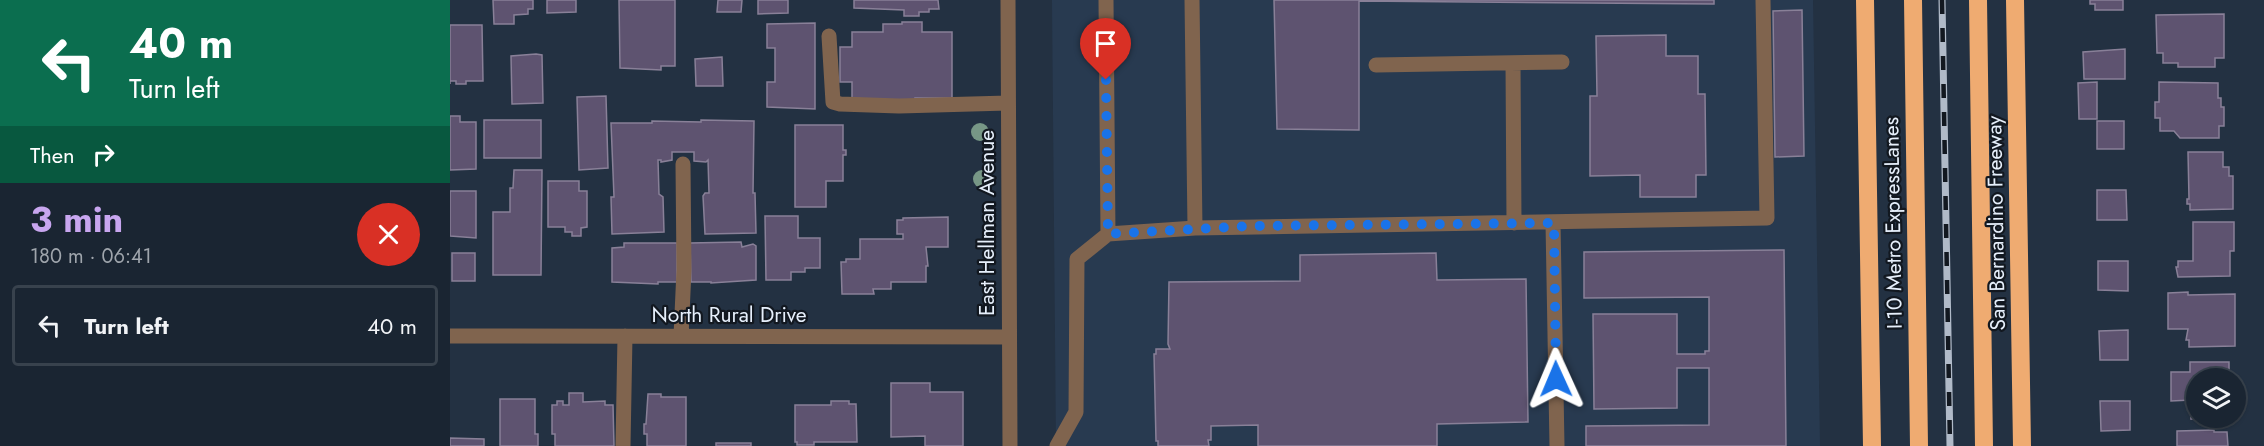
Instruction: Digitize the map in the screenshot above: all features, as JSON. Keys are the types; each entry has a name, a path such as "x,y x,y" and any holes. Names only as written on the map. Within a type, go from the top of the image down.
{"highway":[{"path":"1865,0 1872,446"},
{"name":"I-10 Metro ExpressLanes","path":"1912,0 1919,446"},
{"path":"1978,0 1984,446"},
{"name":"San Bernardino Freeway","path":"2015,0 2022,446"}],"street":[{"name":"East Hellman Avenue","path":"1008,0 1010,446"},
{"path":"1106,0 1108,234"},
{"path":"1192,0 1195,228"},
{"path":"1057,446 1076,412 1077,259 1108,234 1195,228 1767,218 1763,0"},
{"path":"829,36 833,102 899,106 1008,102"},
{"path":"1376,66 1562,62"},
{"path":"1513,63 1514,223"},
{"path":"681,336 684,270 683,164"},
{"path":"1554,223 1557,446"},
{"name":"North Rural Drive","path":"450,336 1009,337"},
{"path":"623,446 625,336"}],"shaded area":[{"path":"1052,0 1813,0 1820,446 1056,446"}],"building":[{"path":"493,0 533,0 533,9 528,9 528,14 514,15 514,24 494,24"},
{"path":"547,0 576,0 576,12 547,13"},
{"path":"619,0 675,0 675,66 661,66 661,70 620,68"},
{"path":"718,0 742,0 741,12 717,12"},
{"path":"758,0 788,0 788,13 758,14"},
{"path":"854,0 938,0 939,9 919,12 919,16 904,16 904,10 854,8"},
{"path":"1274,0 1714,0 1714,4 1359,1 1359,130 1277,129"},
{"path":"2090,0 2123,0 2123,10 2095,10 2095,4 2090,4"},
{"path":"1802,10 1804,156 1775,157 1773,11"},
{"path":"2224,14 2224,58 2215,58 2215,67 2178,67 2178,63 2163,63 2163,53 2157,53 2156,15"},
{"path":"902,22 922,22 922,32 952,32 952,98 915,98 915,103 852,98 852,82 840,82 840,47 852,47 852,32 883,32 883,24 902,24"},
{"path":"815,23 815,109 767,107 767,82 775,82 775,48 767,48 767,24"},
{"path":"450,25 482,25 483,81 466,81 466,84 456,84 456,81 450,81"},
{"path":"1666,35 1666,56 1698,56 1698,94 1705,94 1706,175 1696,175 1696,197 1640,197 1640,175 1590,176 1590,96 1597,96 1596,36"},
{"path":"2125,49 2125,79 2084,79 2083,52"},
{"path":"542,55 543,103 512,104 511,56"},
{"path":"722,57 723,86 696,86 695,59"},
{"path":"2097,82 2097,119 2079,119 2078,83"},
{"path":"2159,82 2218,83 2218,98 2221,98 2221,107 2224,107 2224,126 2219,126 2219,138 2180,138 2174,131 2160,131 2160,118 2155,118 2155,102 2159,102"},
{"path":"606,96 608,168 579,170 577,97"},
{"path":"450,116 460,116 460,122 476,122 476,169 450,170"},
{"path":"484,120 541,120 541,158 484,158"},
{"path":"701,120 754,121 753,193 755,193 756,233 705,234 703,196 709,193 708,160 706,162 694,161 694,152 672,152 672,160 661,162 658,160 659,194 663,197 664,232 612,234 611,197 614,197 611,123 701,122"},
{"path":"2097,121 2124,121 2124,149 2097,149"},
{"path":"795,125 843,125 843,150 846,150 846,155 843,155 843,181 826,181 826,207 795,207"},
{"path":"2188,152 2223,152 2223,167 2229,167 2229,176 2233,176 2233,209 2190,210 2190,204 2187,204 2187,199 2189,199"},
{"path":"514,170 542,170 541,275 493,275 493,212 510,212 510,188 513,188"},
{"path":"548,181 579,181 579,191 587,191 587,227 581,228 581,236 572,236 572,232 565,232 565,227 548,227"},
{"path":"2097,190 2126,190 2127,220 2097,220"},
{"path":"450,191 476,191 476,238 450,236"},
{"path":"765,216 798,216 798,238 820,238 820,268 805,268 805,272 791,272 791,280 766,280"},
{"path":"948,217 948,247 926,247 928,266 926,266 926,282 891,282 891,289 873,289 874,294 842,294 841,262 846,262 846,259 860,259 860,239 903,239 903,234 897,234 897,220"},
{"path":"2193,222 2234,222 2234,251 2230,251 2230,276 2178,277 2176,267 2178,267 2178,261 2193,261"},
{"path":"741,242 742,247 753,244 756,246 756,280 691,282 690,243"},
{"path":"624,243 677,243 677,282 658,282 658,284 612,282 612,248 624,247"},
{"path":"1784,250 1786,446 1586,446 1586,426 1709,425 1709,368 1677,368 1677,408 1594,409 1593,314 1677,314 1677,354 1705,354 1705,351 1709,351 1709,297 1584,298 1584,252"},
{"path":"452,253 475,253 475,281 452,281"},
{"path":"1436,253 1437,280 1526,279 1528,422 1437,424 1437,446 1258,446 1258,425 1211,426 1209,446 1158,446 1154,354 1156,354 1156,349 1170,349 1168,344 1169,282 1300,281 1300,255"},
{"path":"2098,261 2128,261 2128,291 2098,290"},
{"path":"2188,292 2188,295 2235,294 2235,346 2189,347 2189,340 2186,340 2188,329 2168,329 2168,293"},
{"path":"2128,330 2128,360 2100,360 2099,331"},
{"path":"2190,362 2229,362 2229,368 2190,368"},
{"path":"2171,372 2186,372 2186,400 2171,401"},
{"path":"891,383 930,383 930,392 963,392 963,446 925,446 925,436 891,437"},
{"path":"569,393 583,393 583,402 605,401 605,405 613,405 614,446 555,446 555,434 552,434 552,405 557,405 557,401 563,401 563,405 569,405"},
{"path":"648,394 661,394 661,397 686,397 686,446 647,446 644,424 646,424"},
{"path":"500,399 535,399 535,434 538,434 538,446 500,446"},
{"path":"831,401 849,401 849,404 856,404 857,442 814,442 814,445 797,445 795,442 795,405 831,405"},
{"path":"2100,401 2130,401 2130,430 2101,431"},
{"path":"2214,430 2214,432 2227,432 2228,446 2177,446 2177,431"},
{"path":"450,438 484,439 484,446 450,446"},
{"path":"716,443 751,443 751,446 716,446"}],"railway":[{"path":"1942,0 1950,446"}],"route":[{"path":"1106,80 1108,234 1250,226 1554,223 1556,379"}]}
